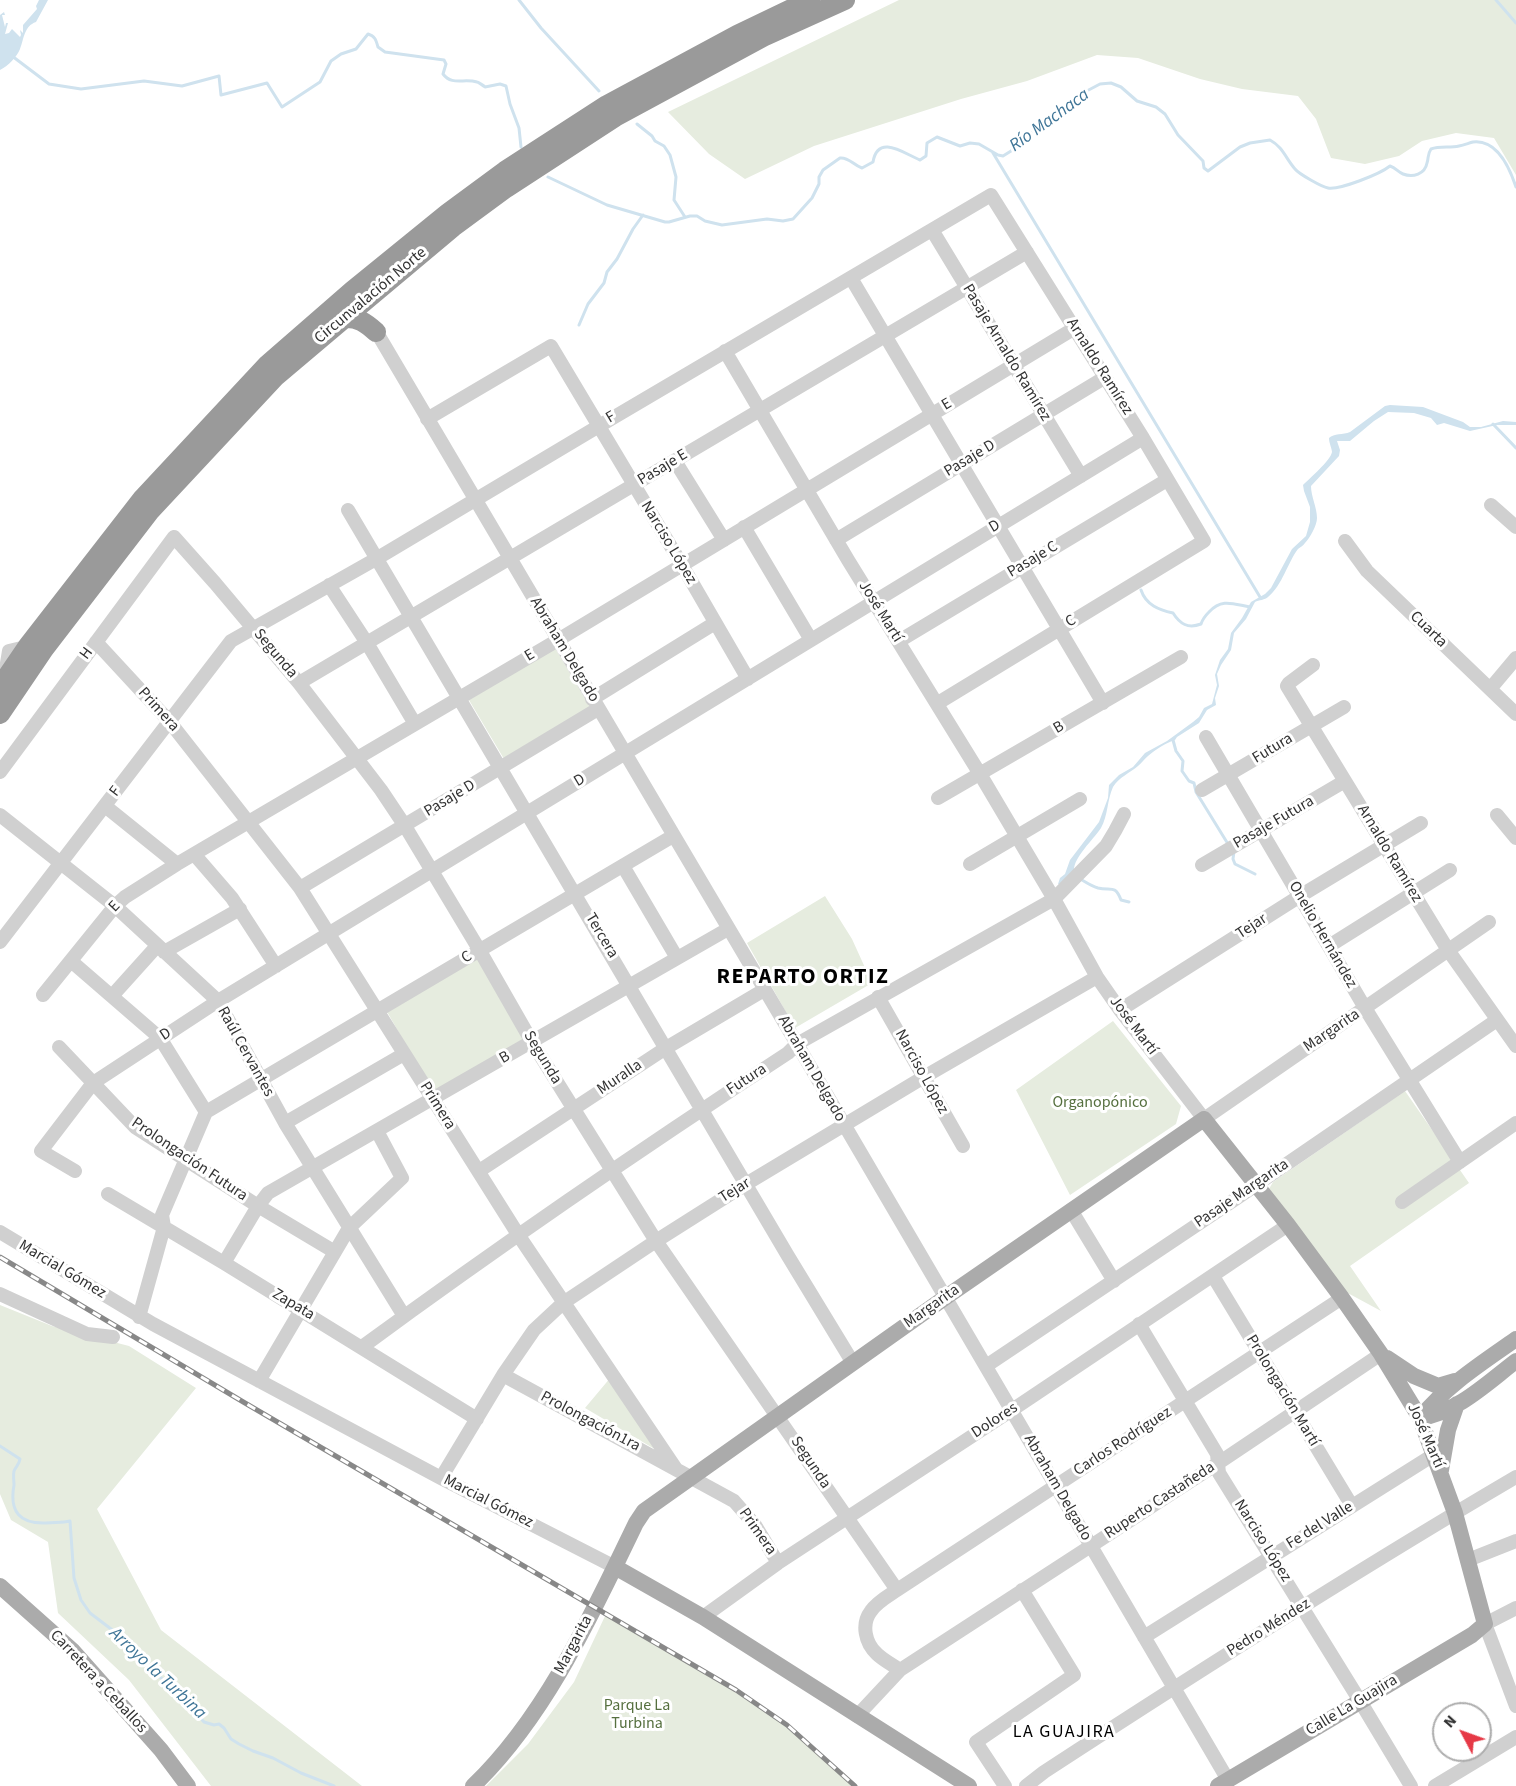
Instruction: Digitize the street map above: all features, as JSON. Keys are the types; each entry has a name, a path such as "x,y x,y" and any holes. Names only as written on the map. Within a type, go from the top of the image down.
{"highway":[{"name":"Circunvalación Norte","path":"36,647 150,511 276,376 344,318 356,298 447,213 505,171 607,105 737,35 810,0"},
{"name":"Circunvalación Norte","path":"0,714 5,688 150,490 267,365 506,188 615,117 763,37 845,0"},
{"path":"344,318 360,320 376,332"}],"main road":[{"name":"José Martí","path":"1204,1119 1288,1225 1342,1298 1381,1354 1420,1418 1455,1513 1485,1624"},
{"name":"Margarita","path":"473,1786 516,1737 544,1698 570,1656 644,1511 683,1473 778,1416 1204,1119"},
{"path":"1420,1418 1432,1403 1458,1380 1516,1339"},
{"path":"1381,1354 1414,1376 1438,1386 1458,1380"},
{"path":"1420,1418 1444,1412 1516,1361"},
{"path":"1441,1471 1448,1430 1457,1404"},
{"name":"Marcial Gómez","path":"615,1567 703,1617 969,1786"},
{"name":"Carretera a Ceballos","path":"0,1586 73,1651 161,1750 188,1786"},
{"name":"Calle La Guajira","path":"1226,1784 1472,1635 1485,1624"}],"street":[{"name":"F","path":"0,942 231,641 250,624 376,559 991,195"},
{"name":"Arnaldo Ramírez","path":"991,195 1143,438 1204,541"},
{"name":"Pasaje Arnaldo Ramírez","path":"932,230 1081,476"},
{"name":"Pasaje E","path":"299,683 1027,252"},
{"path":"851,278 1103,703"},
{"name":"Abraham Delgado","path":"356,298 946,1297 1174,1688 1226,1784"},
{"name":"E","path":"43,995 114,906 124,897 248,821 558,640 1075,328"},
{"name":"Narciso López","path":"427,419 551,346 748,679"},
{"name":"José Martí","path":"725,351 873,602 938,703 1054,899 1097,977 1204,1119"},
{"name":"Pasaje D","path":"836,540 1104,378"},
{"name":"D","path":"75,1171 41,1151 93,1083 218,1001 1143,438"},
{"path":"675,461 724,540"},
{"name":"Pasaje C","path":"899,641 1167,480"},
{"path":"1491,505 1516,527"},
{"name":"Tercera","path":"348,510 853,1363"},
{"path":"744,527 812,640"},
{"name":"Segunda","path":"174,537 299,683 357,758 405,826 531,1042 656,1241 897,1590"},
{"name":"H","path":"0,771 174,537"},
{"name":"C","path":"938,703 1204,541"},
{"name":"Cuarta","path":"1345,541 1367,571 1516,714"},
{"path":"329,585 415,724"},
{"name":"Pasaje D","path":"300,888 501,768 715,623"},
{"name":"Primera","path":"96,642 169,721 300,888 519,1236 563,1303 683,1473 734,1501 754,1525 778,1563"},
{"path":"5,688 9,651 36,647"},
{"name":"B","path":"938,798 1180,657"},
{"path":"1490,689 1516,658"},
{"name":"Arnaldo Ramírez","path":"1313,665 1287,686 1449,950 1516,1046"},
{"name":"Futura","path":"1202,790 1344,707"},
{"name":"Onelio Hernández","path":"1206,737 1365,1008 1460,1162"},
{"name":"Pasaje Futura","path":"1202,865 1346,781"},
{"path":"970,864 1080,799"},
{"path":"105,806 177,864"},
{"name":"Futura","path":"362,1347 702,1109 788,1053 797,1044 1054,899 1106,846 1124,814"},
{"name":"Raúl Cervantes","path":"0,815 114,906 218,1001 285,1123 404,1316"},
{"path":"1497,815 1516,838"},
{"name":"Tejar","path":"1120,1010 1300,896 1421,823"},
{"name":"C","path":"206,1112 673,836"},
{"path":"194,854 240,909 276,966"},
{"path":"623,866 677,958"},
{"path":"1329,946 1450,870"},
{"path":"112,996 160,949 240,909"},
{"name":"Margarita","path":"1204,1119 1489,922"},
{"name":"B","path":"224,1263 268,1193 728,928"},
{"path":"71,961 160,1038 206,1112 162,1215 164,1227 139,1317"},
{"name":"Tejar","path":"441,1478 503,1375 534,1330 563,1303 746,1184 1097,977"},
{"name":"Muralla","path":"479,1171 666,1048 765,990"},
{"name":"Narciso López","path":"879,997 963,1146"},
{"name":"Pasaje Margarita","path":"986,1366 1497,1020"},
{"name":"Prolongación Futura","path":"59,1047 135,1127 258,1206 335,1252"},
{"path":"285,1123 404,1054"},
{"path":"1402,1202 1516,1123"},
{"path":"259,1381 350,1228 402,1178 376,1131"},
{"name":"Zapata","path":"108,1194 477,1419"},
{"path":"1071,1210 1114,1281"},
{"name":"Dolores","path":"703,1617 778,1563 1288,1225"},
{"name":"Marcial Gómez","path":"0,1232 139,1317 441,1478 615,1567"},
{"name":"Prolongación Martí","path":"1213,1276 1352,1506"},
{"path":"0,1294 87,1334 113,1337"},
{"name":"Carlos Rodríguez","path":"900,1670 876,1654 865,1633 869,1613 874,1607 1342,1298"},
{"name":"Narciso López","path":"1139,1324 1217,1454 1219,1473 1411,1786"},
{"name":"Ruperto Castañeda","path":"857,1716 900,1670 1217,1464 1381,1354"},
{"name":"Prolongación1ra","path":"503,1375 683,1473"},
{"name":"Fe del Valle","path":"1144,1637 1435,1454"},
{"name":"Pedro Méndez","path":"1026,1786 1174,1688 1516,1477"},
{"path":"1468,1560 1516,1541"},
{"path":"1005,1786 976,1742 1074,1675 1022,1590"},
{"path":"1485,1624 1516,1608"},
{"name":"José Martí","path":"1485,1624 1516,1706"},
{"path":"1435,1786 1516,1737"}],"green space":[{"path":"899,0 1516,0 1516,175 1494,138 1456,133 1422,141 1399,156 1365,164 1331,158 1316,119 1298,96 1242,89 1200,79 1138,58 1097,55 1027,81 961,99 814,146 745,179 709,154 668,112"},
{"path":"555,648 590,707 504,759 469,700"},
{"path":"825,896 852,939 872,983 795,1028 747,943"},
{"path":"478,957 525,1039 433,1092 386,1010"},
{"name":"Organopónico","path":"1113,1021 1181,1106 1176,1124 1070,1195 1016,1090"},
{"path":"1405,1091 1469,1183 1350,1266 1381,1311 1344,1291 1269,1189 1273,1182"},
{"path":"0,1305 52,1326 129,1346 196,1388 97,1509 161,1630 362,1786 211,1786 129,1680 58,1613 48,1542 11,1520 0,1494"},
{"path":"611,1377 658,1451 585,1408"},
{"name":"Parque La Turbina","path":"606,1614 749,1699 788,1728 853,1786 486,1786 528,1744 574,1682"}],"water":[{"path":"39,0 48,0 36,22 29,26 17,55 0,70 0,15 4,12 5,15 2,15 5,27 8,23 5,34 12,29 20,37 20,30 23,33 23,25 37,9"},
{"path":"1385,406 1423,407 1463,422 1470,427 1481,427 1503,421 1516,422 1516,425 1497,425 1470,431 1444,423 1437,425 1431,418 1414,413 1388,412 1350,441 1337,441 1339,456 1311,486 1317,514 1315,528 1307,541 1294,554 1273,592 1267,598 1255,602 1246,619 1234,633 1231,650 1217,674 1219,686 1215,698 1216,705 1207,710 1199,723 1154,751 1115,784 1101,828 1080,854 1074,870 1060,885 1058,884 1070,860 1099,822 1108,798 1109,785 1119,775 1133,767 1145,753 1167,741 1193,722 1204,708 1212,704 1217,685 1215,675 1220,660 1228,649 1231,633 1251,602 1271,588 1292,549 1306,536 1310,522 1310,507 1303,485 1331,455 1329,438 1350,432"}],"waterway":[{"path":"519,0 541,28 599,91"},
{"path":"1496,0 1516,23"},
{"name":"Río Machaca","path":"12,56 49,84 81,89 144,81 182,86 219,76 221,95 267,83 282,107 320,82 331,61 341,54 356,49 368,34 374,37 378,47 385,52 444,60 446,64 443,74 450,80 472,81 485,87 500,84 506,86 519,128 521,147"},
{"name":"Río Machaca","path":"548,177 607,205 665,222 690,216 697,216 705,221 722,225 767,219 783,221 793,219 812,198 823,170 840,158 862,168 873,162 876,153 886,147 900,150 920,160 926,156 927,143 937,137 960,146 970,143 979,144 1003,156 1033,132 1060,117 1074,99 1100,84 1111,83 1121,87 1137,101 1156,107 1165,114 1178,135 1203,161 1204,168 1208,171 1240,147 1270,140 1297,171 1321,185 1334,188 1360,181 1390,166 1407,175 1418,174 1426,167 1431,149 1482,142 1496,150 1502,157 1516,187"},
{"path":"637,124 655,141 664,146 670,155 676,177 674,200 685,217"},
{"path":"993,153 1260,597"},
{"path":"579,325 588,304 604,283 607,272 643,215"},
{"path":"1493,424 1516,448"},
{"path":"1141,590 1146,600 1158,608 1173,613 1178,620 1188,626 1201,624 1206,615 1223,603 1250,607"},
{"path":"1173,740 1176,751 1183,761 1182,771 1189,781 1194,783 1196,792 1228,844"},
{"path":"1234,851 1235,864 1255,874"},
{"path":"1080,879 1098,888 1115,890 1121,900 1129,902"},
{"name":"Arroyo la Turbina","path":"0,1446 20,1459 14,1471 13,1494 13,1502 18,1514 23,1519 37,1523 70,1521 74,1578 81,1600 90,1613 146,1660 145,1663 178,1692 204,1722 219,1724 231,1739 239,1744 334,1786"}],"railway":[{"path":"0,1257 736,1690 787,1725 855,1786"}],"district":[{"name":"REPARTO ORTIZ","path":"803,978"},
{"name":"LA GUAJIRA","path":"1064,1733"}]}
